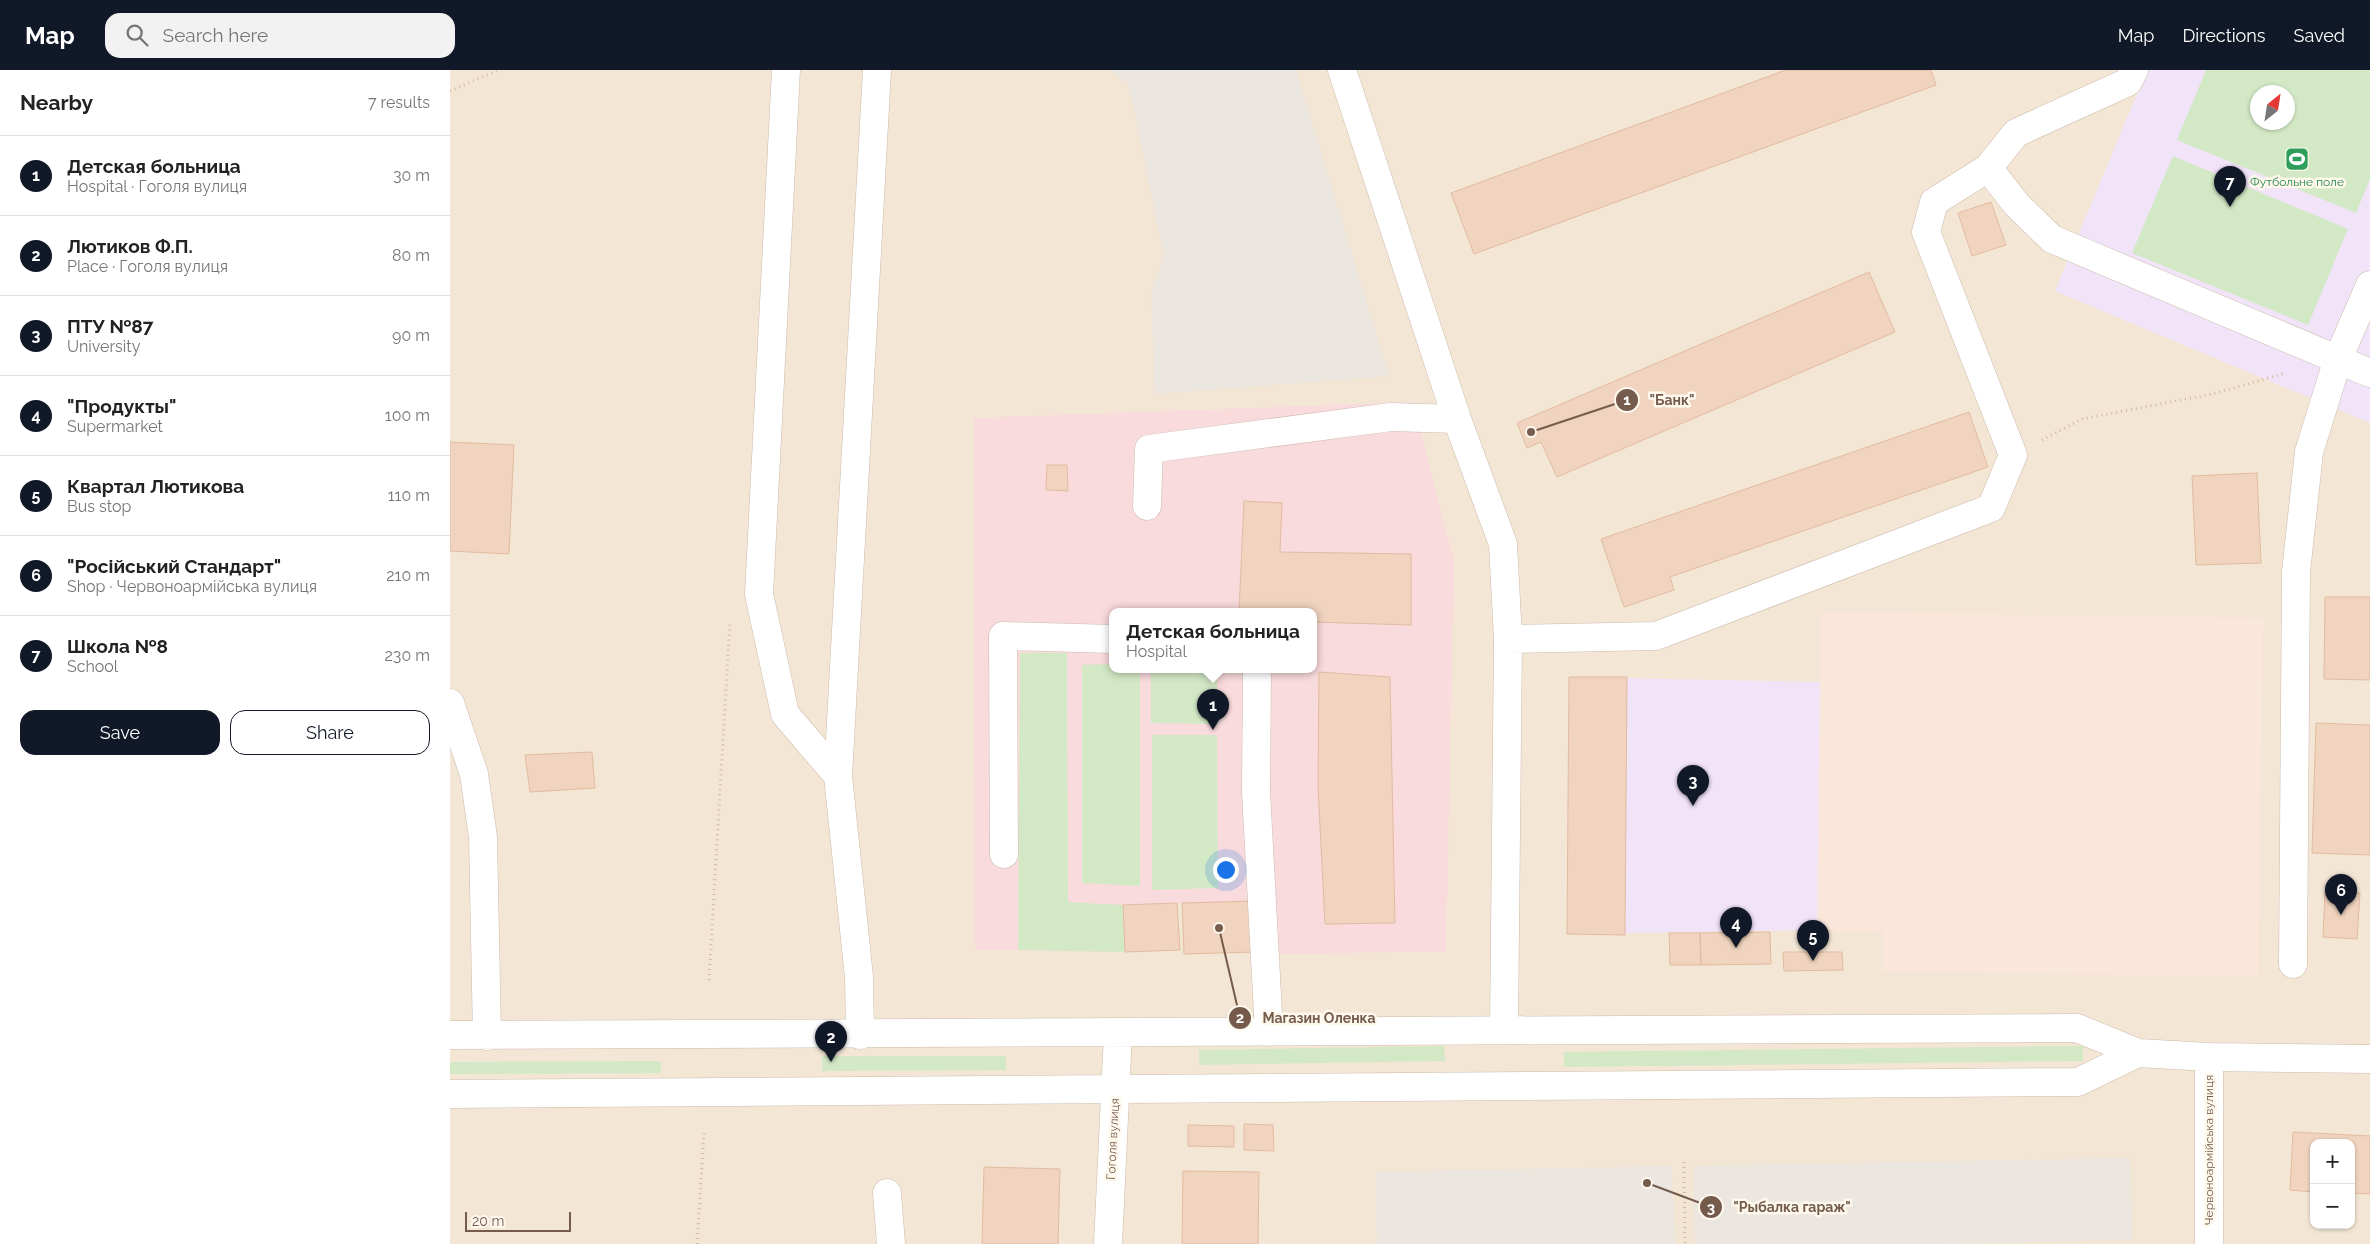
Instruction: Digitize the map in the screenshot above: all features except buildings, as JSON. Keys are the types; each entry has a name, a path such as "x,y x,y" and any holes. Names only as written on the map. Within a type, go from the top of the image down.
{"street":[{"path":"786,70 759,594 785,714 838,776"},
{"path":"860,1035 859,977 838,776 877,70"},
{"path":"1342,70 1457,418 1503,544 1508,639 1504,1029"},
{"path":"1508,639 1656,636 1991,508 2013,455 1926,232 1934,202 1988,168 2016,133 2128,82 2134,70"},
{"path":"1988,168 2017,205 2052,239 2370,372"},
{"path":"2293,964 2296,572 2309,452 2338,359 2370,285"},
{"path":"1147,506 1149,449 1391,417 1457,418"},
{"path":"1004,854 1003,636 1109,639"},
{"path":"1257,673 1256,792 1269,1032"},
{"path":"450,703 474,774 483,837 486,1036"},
{"path":"450,1036 1118,1034 1504,1029 2077,1028 2138,1053 2210,1057 2370,1059"},
{"name":"Гоголя вулиця","path":"1108,1244 1118,1034"},
{"path":"450,1094 2078,1082 2138,1053"},
{"name":"Червоноармійська вулиця","path":"2209,1244 2210,1057"},
{"path":"887,1193 891,1244"}],"path":[{"path":"450,91 498,70"},
{"path":"2013,455 2082,420 2212,394 2338,359"},
{"path":"697,1244 704,1133"},
{"path":"1684,1162 1685,1244"}],"shaded area":[{"path":"450,70 2370,70 2370,1244 450,1244"},
{"path":"1109,70 1296,70 1389,376 1155,394 1151,294 1164,257 1129,84"},
{"path":"2147,70 2370,70 2370,423 2055,291"},
{"path":"1413,402 1454,560 1446,951 1295,954 1256,952 1253,901 1123,905 1125,952 975,950 974,418"},
{"path":"1821,612 2263,618 2258,977 1883,971 1883,931 1817,930"},
{"path":"1569,677 1820,682 1817,930 1567,934"},
{"path":"2130,1158 2132,1240 1905,1244 1695,1244 1694,1166"},
{"path":"1672,1166 1675,1244 1377,1244 1376,1172"}],"green space":[{"name":"Футбольне поле","path":"2206,70 2370,70 2370,179 2356,213 2177,140"},
{"path":"2173,156 2348,229 2308,325 2132,253"},
{"path":"1020,653 1067,653 1068,902 1123,905 1125,952 1018,950"},
{"path":"1109,664 1109,673 1140,673 1140,886 1082,883 1082,665"},
{"path":"1151,673 1216,673 1219,724 1151,723"},
{"path":"1152,735 1217,735 1218,888 1152,890"},
{"path":"1444,1046 1445,1061 1199,1065 1199,1050"},
{"path":"2083,1046 2083,1061 1564,1067 1564,1052"},
{"path":"822,1056 1006,1056 1006,1070 822,1071"},
{"path":"660,1061 661,1073 450,1074 450,1062"}],"place":[{"name":"Футбольне поле","path":"2297,159"},
{"name":"Школа №8","path":"2230,207"},
{"name":"\"Банк\"","path":"1531,432"},
{"name":"Детская больница","path":"1213,730"},
{"name":"ПТУ №87","path":"1693,806"},
{"name":"\"Російський Стандарт\"","path":"2341,915"},
{"name":"Магазин Оленка","path":"1219,928"},
{"name":"\"Продукты\"","path":"1736,948"},
{"name":"Квартал Лютикова","path":"1813,961"},
{"name":"Лютиков Ф.П.","path":"831,1062"},
{"name":"\"Рыбалка гараж\"","path":"1647,1183"}]}
